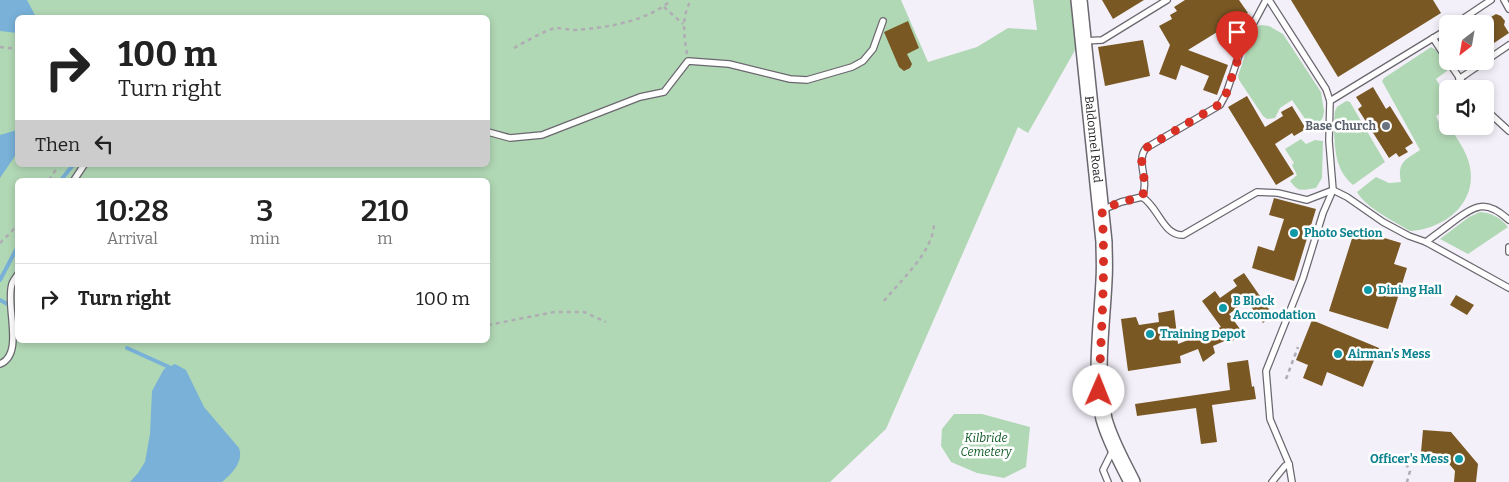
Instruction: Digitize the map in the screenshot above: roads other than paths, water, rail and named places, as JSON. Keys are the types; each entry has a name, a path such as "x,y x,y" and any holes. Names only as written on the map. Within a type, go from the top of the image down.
{"street":[{"name":"Baldonnel Road","path":"1079,0 1087,88 1102,210 1104,279 1099,391 1105,421 1132,482"}],"lane":[{"path":"1084,41 1102,40 1167,0"},
{"path":"1142,197 1145,191 1145,179 1141,160 1143,152 1146,148 1220,104 1226,94 1243,43 1267,0 1326,89 1330,101 1329,135 1333,190 1323,213 1303,278 1266,371 1270,419 1288,464 1292,482"},
{"path":"1468,15 1491,0"},
{"path":"1504,0 1509,8"},
{"path":"490,133 510,138 542,134 640,97 664,92 688,61 729,64 790,79 807,80 852,67 864,61 873,49 883,21"},
{"path":"1330,101 1439,34"},
{"path":"1433,38 1439,47"},
{"path":"1454,70 1459,79 1509,45"},
{"path":"1494,117 1509,131"},
{"path":"75,178 83,167"},
{"path":"1142,197 1171,232 1177,235 1184,235 1257,192 1278,193 1307,200 1333,190 1347,197 1383,222 1409,236 1426,242 1509,288"},
{"path":"1102,210 1121,202 1142,197"},
{"path":"1426,242 1473,208 1483,206 1495,210 1509,220"},
{"path":"1509,247 1509,252"},
{"path":"0,364 6,362 13,349 12,284 15,279"},
{"path":"1108,482 1103,470 1115,447"},
{"path":"1272,482 1288,464"}],"water":[{"path":"0,0 27,0 35,15 15,15 15,33 0,31"},
{"path":"15,131 15,156 0,178 0,135"},
{"path":"175,364 186,370 204,407 239,448 240,458 238,462 230,475 222,482 130,482 145,462 150,434 152,391 164,369"}],"waterway":[{"path":"63,178 71,167"},
{"path":"0,280 15,252"},
{"path":"0,300 15,308"},
{"path":"127,348 169,367"}],"place":[{"name":"Base Church","path":"1386,126"},
{"name":"Photo Section","path":"1294,233"},
{"name":"Dining Hall","path":"1368,290"},
{"name":"B Block Accomodation","path":"1223,308"},
{"name":"Training Depot","path":"1150,334"},
{"name":"Airman's Mess","path":"1338,354"},
{"name":"Officer's Mess","path":"1459,459"}],"park label":[{"name":"Kilbride Cemetery","path":"986,445"}]}
